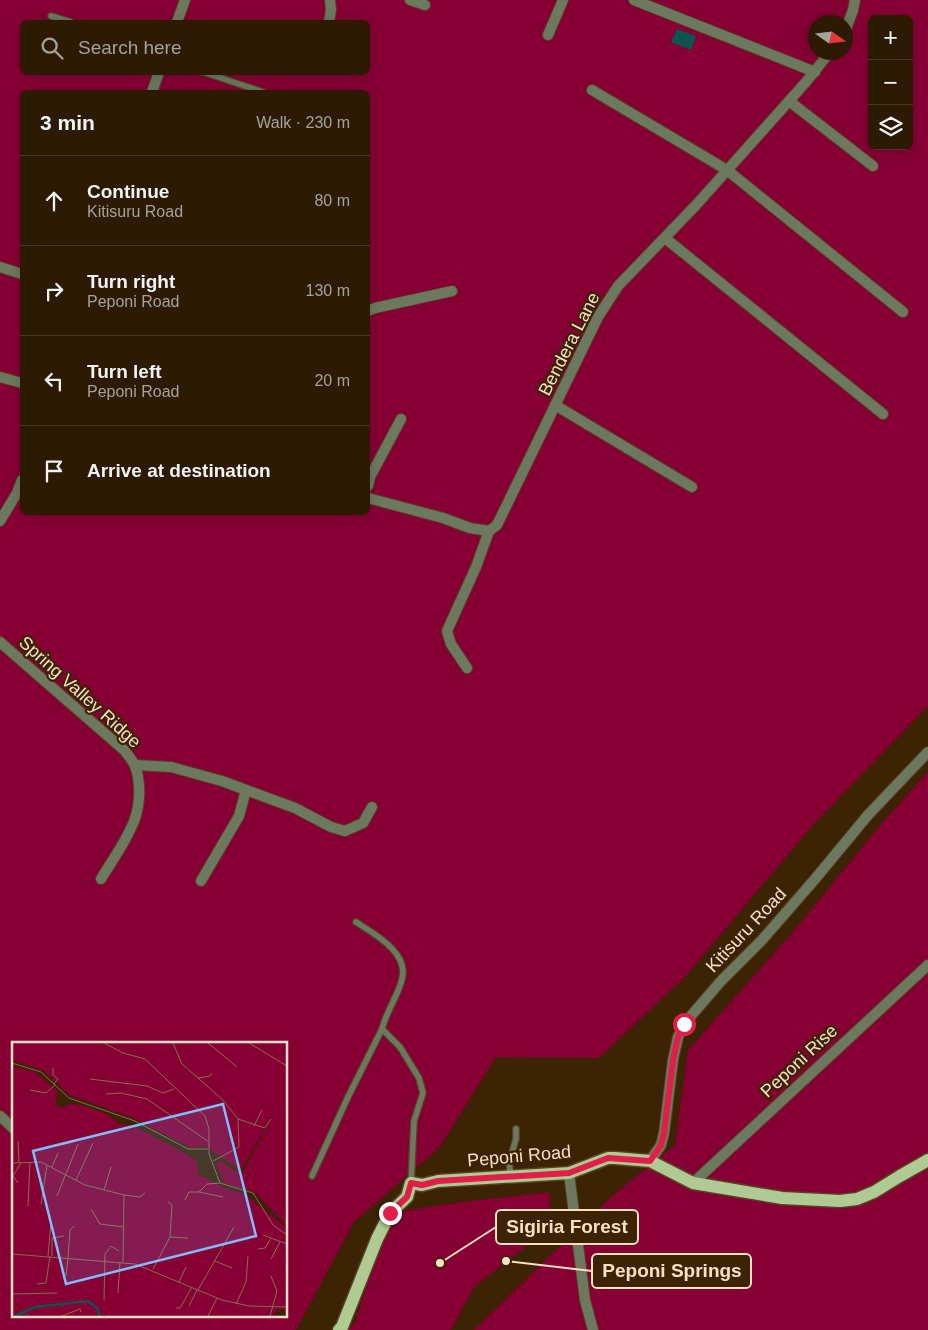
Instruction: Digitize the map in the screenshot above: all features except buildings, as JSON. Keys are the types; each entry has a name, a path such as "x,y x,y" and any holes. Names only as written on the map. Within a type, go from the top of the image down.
{"main road":[{"name":"Peponi Road","path":"411,1183 422,1185 438,1181 569,1173 608,1158 650,1161 693,1183 782,1198 840,1201 857,1199 874,1192 928,1160"},
{"path":"339,1330 377,1239 390,1213 407,1197 411,1183"}],"street":[{"path":"178,20 185,0"},
{"path":"329,20 330,0"},
{"path":"410,0 425,5"},
{"path":"548,35 563,0"},
{"path":"634,0 815,72"},
{"path":"851,15 855,0"},
{"name":"Bendera Lane","path":"467,668 451,644 447,632 476,567 489,531 497,525 598,317 618,286 727,170 824,60"},
{"path":"153,90 159,75"},
{"path":"592,90 727,170 903,312"},
{"path":"789,101 873,166"},
{"path":"665,238 883,414"},
{"path":"0,267 20,273"},
{"path":"370,310 452,291"},
{"path":"0,376 20,382"},
{"path":"555,405 692,487"},
{"path":"370,477 401,419"},
{"path":"0,520 20,486"},
{"path":"370,499 443,518 470,528 489,531"},
{"name":"Spring Valley Ridge","path":"0,642 124,750 135,765 139,783 138,808 132,827 101,879"},
{"name":"Kitisuru Road","path":"650,1161 661,1145 664,1133 673,1060 678,1037 684,1024 721,981 762,940 868,815 928,752"},
{"path":"135,765 171,767 222,780 295,808 331,827 345,831 363,823 372,806"},
{"path":"201,881 239,816 246,790"},
{"name":"Peponi Rise","path":"693,1183 928,964"},
{"path":"0,1116 12,1127"},
{"path":"569,1173 586,1300 593,1330"}],"lane":[{"path":"51,16 64,20"},
{"path":"212,75 258,90"},
{"path":"312,1176 382,1029 403,977 402,963 393,948 356,922"},
{"path":"382,1029 400,1047 419,1078 423,1093 414,1121 411,1183"},
{"path":"511,1176 509,1163 516,1138 516,1129"}],"shaded area":[{"path":"0,0 928,0 928,706 814,824 685,977 599,1058 496,1057 439,1148 354,1222 296,1330 0,1330"},
{"path":"928,772 928,1330 474,1330 613,1195 675,1145 688,1050 792,933 881,824"},
{"path":"549,1192 552,1226 474,1287 451,1330 348,1330 355,1322 382,1239 404,1211 461,1202"}],"water":[{"path":"677,29 696,36 691,50 671,42"}],"place":[{"name":"Peponi Springs","path":"506,1261"},
{"name":"Sigiria Forest","path":"440,1263"}],"route":[{"path":"390,1213 407,1197 411,1183 422,1185 433,1181 569,1173 608,1158 650,1161 661,1145 664,1133 673,1060 678,1037 684,1024"}]}
